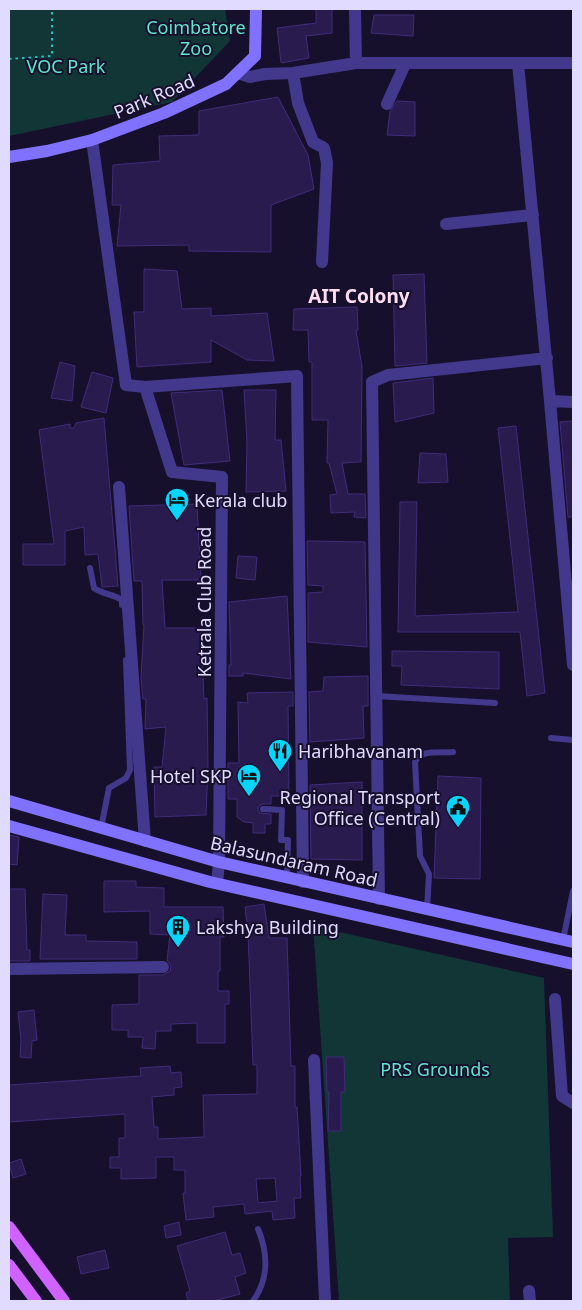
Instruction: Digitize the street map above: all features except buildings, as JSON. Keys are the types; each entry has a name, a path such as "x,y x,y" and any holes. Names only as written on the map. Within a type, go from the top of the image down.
{"main road":[{"name":"Park Road","path":"9,157 48,151 92,140 173,109 226,84 255,56 256,9"},
{"name":"Balasundaram Road","path":"9,802 219,862 568,941"},
{"path":"9,826 217,884 573,964"},
{"path":"417,929 424,909"},
{"path":"9,1227 64,1301"},
{"path":"9,1265 36,1301"}],"street":[{"path":"354,9 356,63"},
{"path":"238,73 250,77 265,74 293,73 356,63 573,63"},
{"path":"387,104 405,64"},
{"path":"518,64 547,358 573,665"},
{"path":"293,73 298,103 313,142 324,148 327,163 322,262"},
{"path":"92,140 126,385 145,387 297,376 303,882"},
{"path":"446,224 533,215"},
{"path":"378,899 372,382 388,375 547,358"},
{"name":"Ketrala Club Road","path":"145,387 172,472 222,477 219,862"},
{"path":"550,401 573,402"},
{"path":"119,488 145,841"},
{"path":"217,884 219,862"},
{"path":"9,969 163,967"},
{"path":"556,999 562,1096 573,1103"},
{"path":"314,1060 325,1301"}],"lane":[{"path":"90,568 94,588 115,595 122,600 126,645 130,770 126,778 109,788 100,828"},
{"path":"376,696 495,702"},
{"path":"551,738 573,740"},
{"path":"424,909 429,874 420,856 415,762 419,756 426,753 452,752"},
{"path":"263,809 282,810 281,840 288,840 287,878"},
{"path":"568,941 573,891"},
{"path":"253,1301 263,1284 265,1265 264,1244 258,1229"}],"path":[{"path":"9,59 52,56 52,9"}],"green space":[{"name":"VOC Park","path":"9,9 225,9 230,41 172,102 9,136"},
{"name":"PRS Grounds","path":"313,926 544,978 553,1237 508,1238 510,1301 339,1301"}],"place":[{"name":"Kerala club","path":"177,521"},
{"name":"Haribhavanam","path":"280,772"},
{"name":"Hotel SKP","path":"249,797"},
{"name":"Regional Transport Office (Central)","path":"458,828"},
{"name":"Lakshya Building","path":"178,948"}],"district":[{"name":"AIT Colony","path":"359,296"}],"park label":[{"name":"Coimbatore Zoo","path":"196,37"}]}
